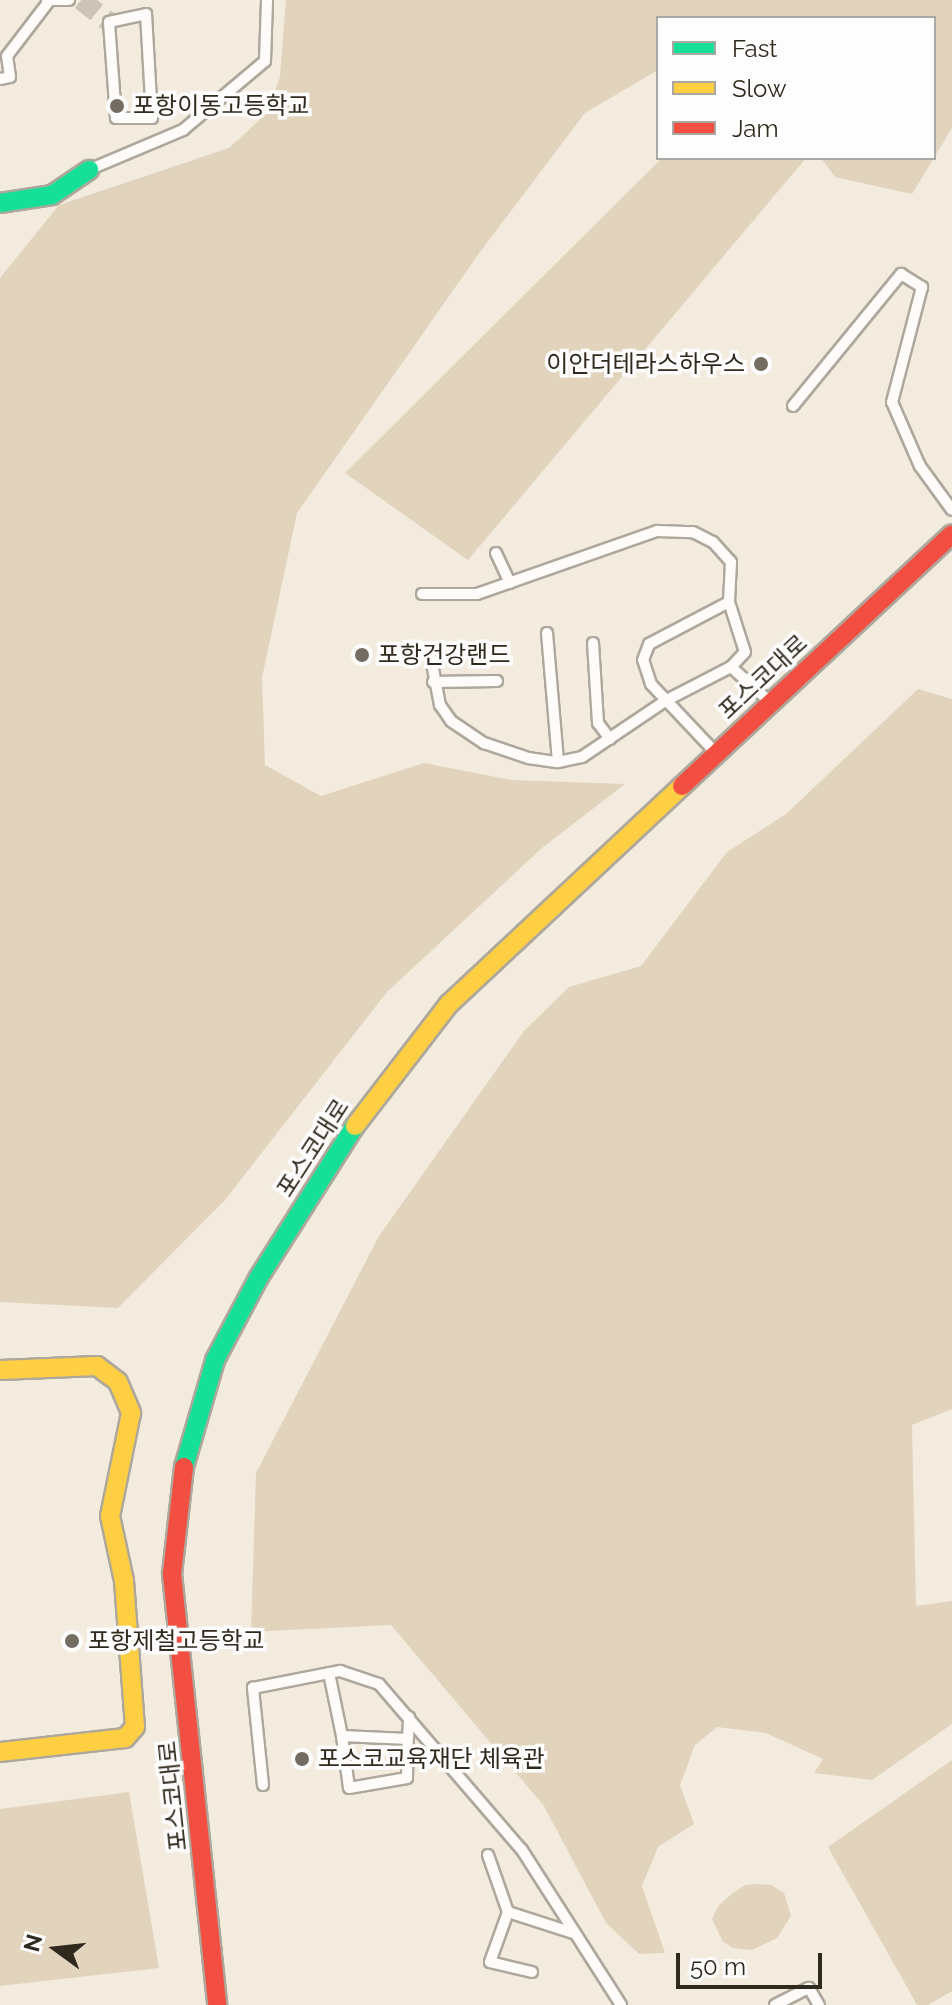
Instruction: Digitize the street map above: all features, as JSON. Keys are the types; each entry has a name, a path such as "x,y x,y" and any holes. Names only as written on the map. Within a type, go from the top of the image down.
{"main road":[{"path":"0,203 52,195 89,170"},
{"name":"포스코대로","path":"217,2005 172,1574 181,1480 194,1423 215,1360 259,1277 395,1068 449,1004 952,534"},
{"path":"0,1370 97,1366 118,1382 131,1413 110,1516 120,1557 135,1727 125,1738 0,1752"}],"lane":[{"path":"0,79 10,77 7,56 48,1 69,0"},
{"path":"89,170 183,130 265,61 267,0"},
{"path":"146,14 152,118 116,118 109,22 146,14"},
{"path":"793,406 901,274 922,287 892,402 920,466 952,510"},
{"path":"422,594 477,594 657,531 693,532 713,542 731,562 729,602 745,652 731,667 665,701 582,757 558,762 528,758 484,743 451,721 440,705 433,682 431,658"},
{"path":"496,553 510,583"},
{"path":"716,754 651,684 643,660 649,644 729,602"},
{"path":"547,633 558,762"},
{"path":"593,643 598,723 610,739"},
{"path":"731,667 770,703"},
{"path":"433,682 497,681"},
{"path":"263,1785 253,1688 340,1671 379,1684 522,1850 621,2005"},
{"path":"329,1673 349,1788 407,1778 409,1717"},
{"path":"342,1736 408,1739"},
{"path":"488,1855 508,1912 490,1962 532,1972"},
{"path":"508,1912 576,1934"},
{"path":"775,2005 809,1988 819,2005"}],"shaded area":[{"path":"286,0 952,0 952,128 936,155 936,16 656,16 656,71 585,113 480,252 297,513 262,678 265,765 321,796 424,763 511,780 625,784 542,848 387,992 225,1200 118,1308 0,1302 0,278 59,205 229,148 267,113 280,77"},
{"path":"660,160 804,160 468,560 345,473"},
{"path":"822,160 933,160 912,194 835,177"},
{"path":"918,689 952,699 952,1409 912,1425 916,1606 952,1601 952,1724 872,1780 814,1773 823,1759 766,1733 717,1727 695,1745 680,1785 694,1824 658,1847 642,1886 665,1953 639,1954 606,1923 544,1806 391,1625 251,1632 256,1473 379,1236 524,1031 569,987 641,966 727,852 786,814"},
{"path":"952,1760 952,1991 928,2005 917,2005 828,1847"},
{"path":"129,1792 159,1968 0,1986 0,1809"},
{"path":"745,1885 771,1885 784,1893 791,1916 777,1938 752,1950 733,1948 723,1942 712,1919 719,1905 733,1893"}],"tunnel":[{"path":"81,0 109,22"}],"traffic: fast":[{"path":"0,203 52,195 89,170"},
{"path":"184,1467 215,1360 259,1277 355,1126"}],"traffic: slow":[{"path":"355,1126 449,1004 682,786"},
{"path":"0,1370 97,1366 118,1382 131,1413 110,1516 124,1581 135,1727 125,1738 0,1752"}],"traffic: jam":[{"path":"682,786 952,534"},
{"path":"184,1467 172,1574 217,2005"}],"place":[{"name":"포항이동고등학교","path":"117,106"},
{"name":"이안더테라스하우스","path":"761,364"},
{"name":"포항건강랜드","path":"362,655"},
{"name":"포항제철고등학교","path":"72,1641"},
{"name":"포스코교육재단 체육관","path":"302,1759"}]}
